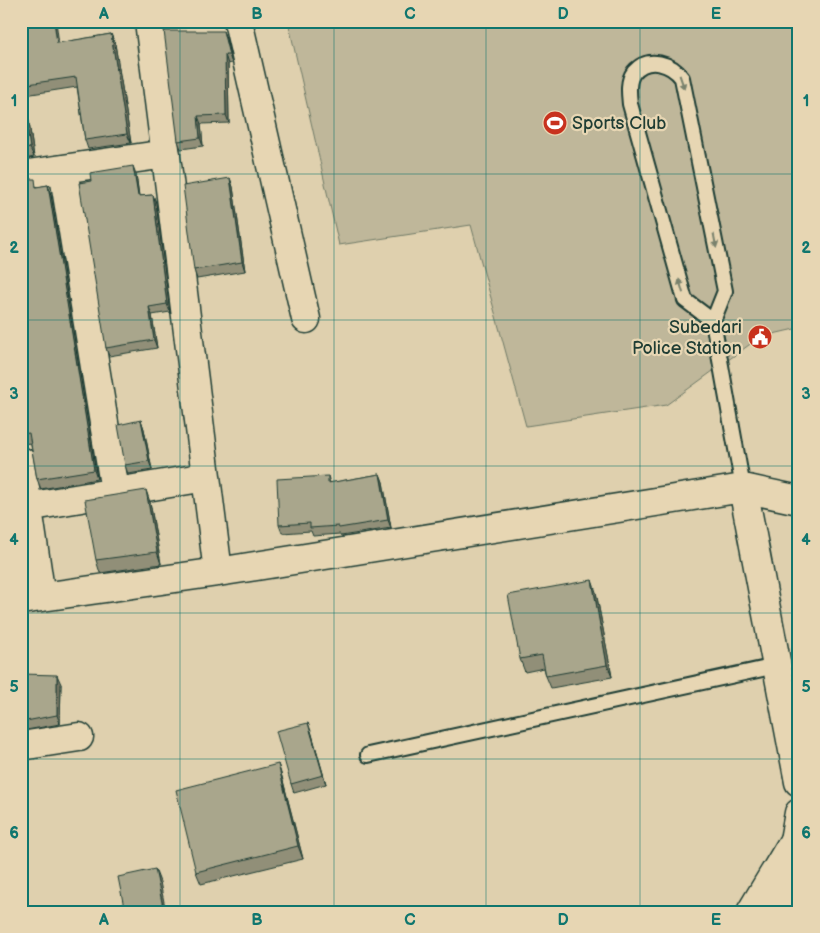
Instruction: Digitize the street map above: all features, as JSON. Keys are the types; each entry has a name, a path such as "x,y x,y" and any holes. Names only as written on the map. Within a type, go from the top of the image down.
{"main road":[{"path":"149,21 218,572"},
{"path":"238,21 306,319"},
{"path":"21,175 166,154"},
{"path":"63,169 115,491"},
{"path":"21,461 31,599 218,572 743,488 799,500"},
{"path":"25,507 206,477"},
{"path":"743,488 799,782"},
{"path":"21,746 79,737"},
{"path":"781,912 799,812"},
{"path":"751,912 793,842"}],"lane":[{"path":"713,321 685,300 630,104 629,82 634,72 643,66 655,63 667,64 676,69 682,78 725,291 713,321 743,488"},
{"path":"368,756 776,666"}],"shaded area":[{"name":"Sports Club","path":"288,21 799,21 799,328 760,337 666,405 526,426 471,225 339,245"}],"building":[{"path":"21,21 54,21 57,43 111,34 127,134 85,140 76,77 21,85"},
{"path":"164,31 223,31 229,55 225,55 226,115 198,116 200,138 178,141"},
{"path":"21,87 30,148 21,150"},
{"path":"133,166 138,196 153,195 167,304 149,307 154,340 106,348 79,183 91,181 90,173"},
{"path":"230,178 242,262 194,270 183,186"},
{"path":"21,179 35,179 36,187 48,185 94,470 37,479 29,433 21,434"},
{"path":"141,420 149,461 125,465 118,425"},
{"path":"380,474 388,520 339,528 338,526 310,528 310,523 279,525 277,479 328,476 328,483"},
{"path":"146,490 157,552 96,560 85,500"},
{"path":"592,580 607,665 546,676 542,655 520,659 508,595"},
{"path":"21,649 22,674 57,675 57,715 21,722"},
{"path":"308,723 323,775 291,784 276,731"},
{"path":"278,764 298,846 196,872 176,790"},
{"path":"155,869 164,912 125,912 118,877"}],"place":[{"name":"Sports Club","path":"555,123"},
{"name":"Subedari Police Station","path":"760,337"}]}
